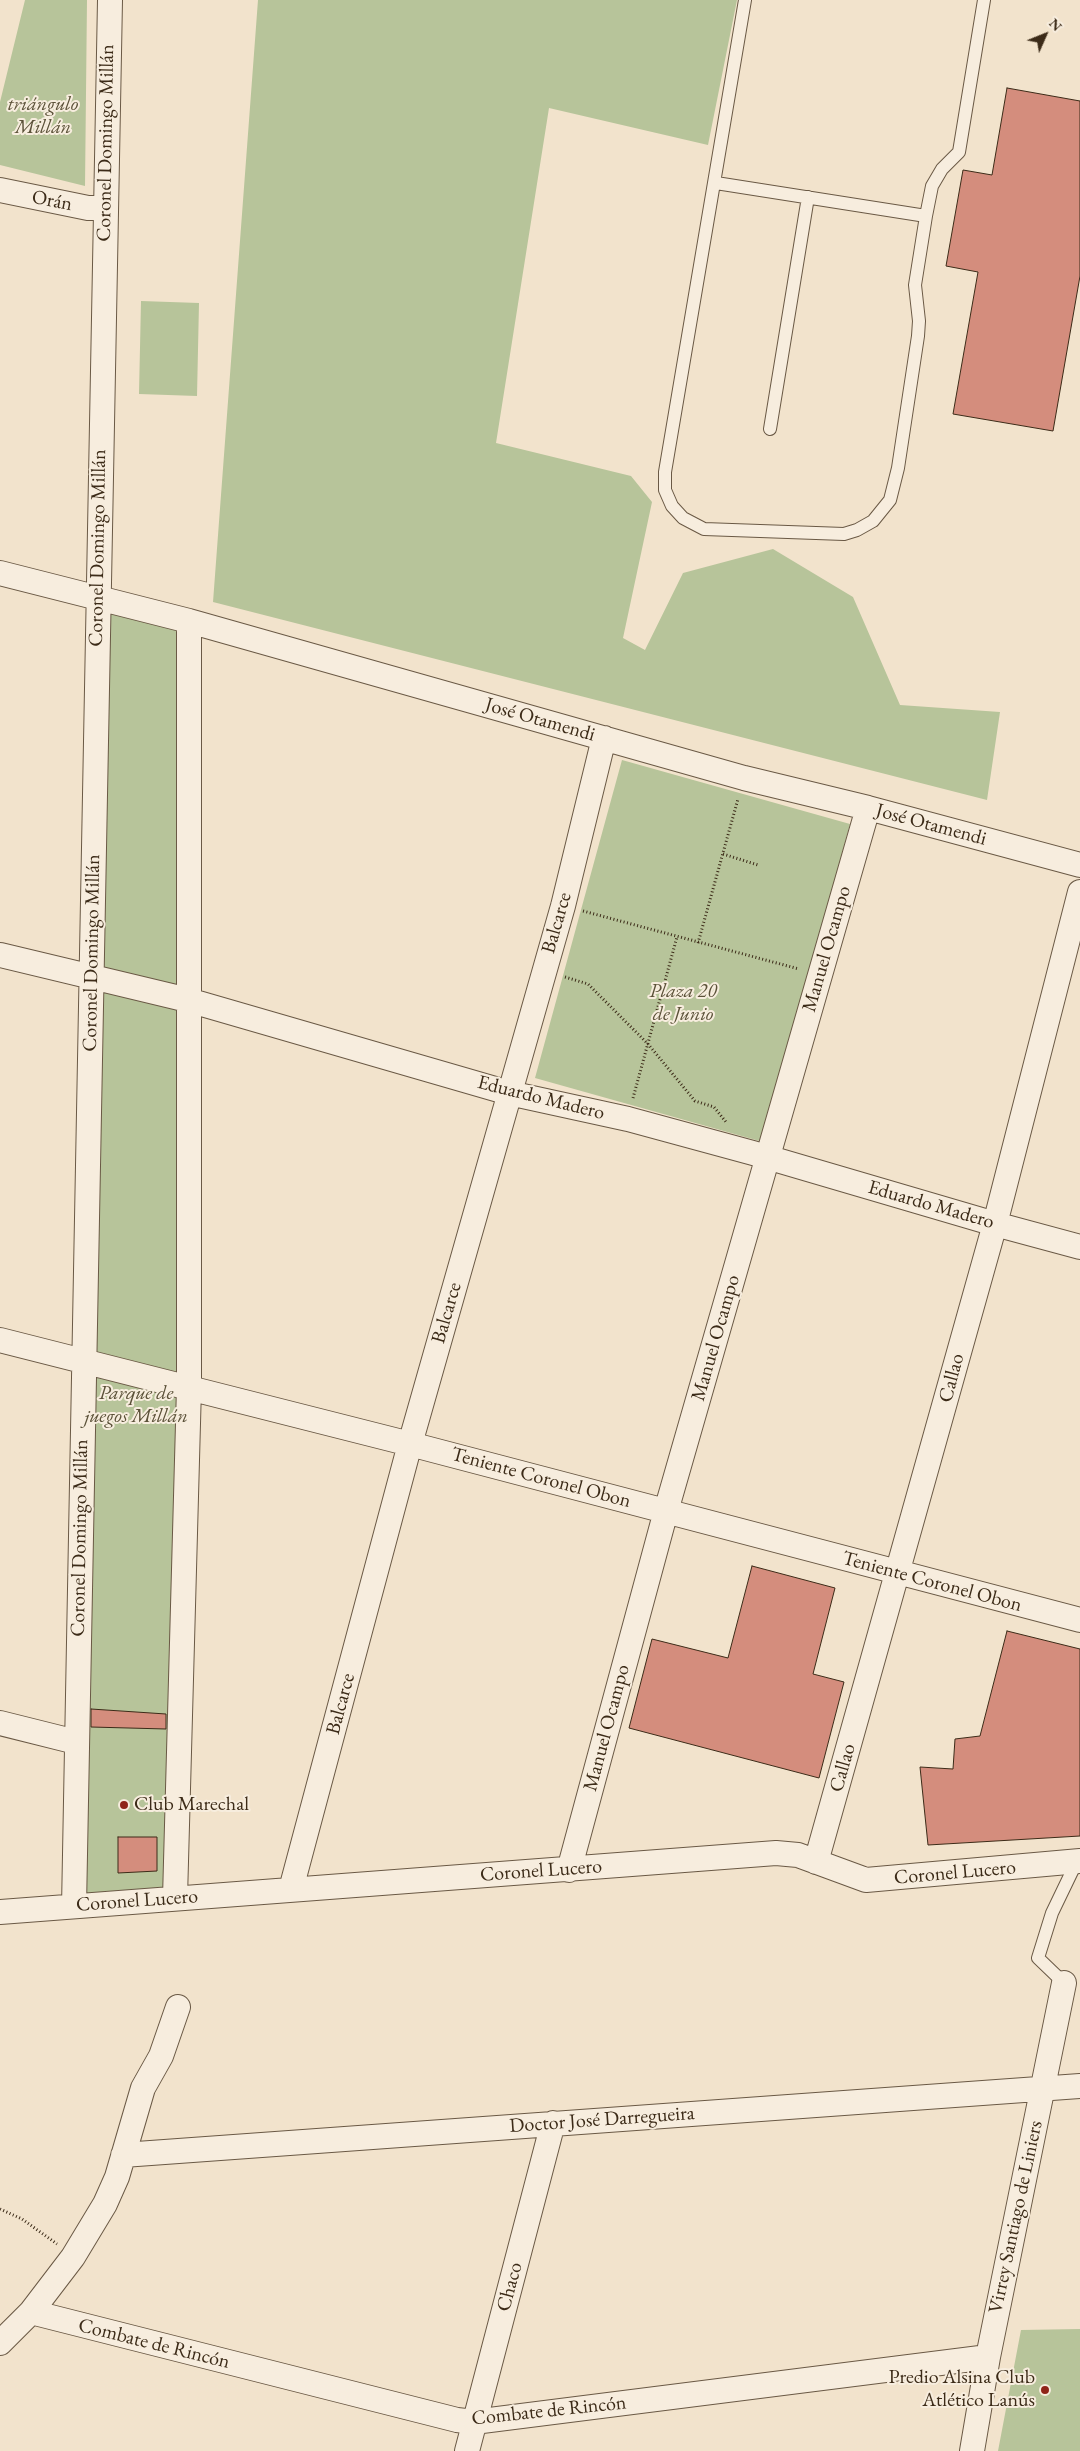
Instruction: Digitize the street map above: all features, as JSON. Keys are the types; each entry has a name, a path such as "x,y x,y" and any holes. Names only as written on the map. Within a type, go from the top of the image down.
{"street":[{"name":"Coronel Domingo Millán","path":"74,1906 92,978 97,599 110,0"},
{"name":"Orán","path":"1,193 88,208 105,208"},
{"name":"José Otamendi","path":"0,573 189,621 744,778 868,808 1080,865"},
{"path":"175,1898 189,1388 189,621"},
{"name":"Balcarce","path":"291,1889 410,1444 563,906 604,738"},
{"name":"Manuel Ocampo","path":"569,1870 666,1511 868,808"},
{"name":"Callao","path":"816,1862 899,1574 994,1224 1080,892"},
{"name":"Eduardo Madero","path":"0,955 188,1000 509,1093 628,1119 768,1157 994,1224 1080,1247"},
{"name":"Teniente Coronel Obon","path":"0,1340 410,1444 1080,1620"},
{"path":"0,1723 76,1742"},
{"name":"Coronel Lucero","path":"0,1912 776,1853 798,1855 866,1880 1079,1861"},
{"name":"Virrey Santiago de Liniers","path":"972,2451 988,2357 1064,1984"},
{"path":"0,2343 31,2312 73,2257 105,2204 117,2178 143,2088 161,2056 178,2007"},
{"name":"Doctor José Darregueira","path":"124,2155 1080,2086"},
{"name":"Chaco","path":"467,2451 553,2123"},
{"name":"Combate de Rincón","path":"31,2312 457,2420 474,2422 988,2357"}],"lane":[{"path":"746,0 665,472 666,490 672,506 683,518 704,529 844,534 857,530 873,521 890,500 898,468 915,355 919,321 916,285 926,216 932,186 942,168 959,152 984,0"},
{"path":"716,183 926,216"},
{"path":"770,429 808,198"},
{"path":"1064,1984 1038,1958 1052,1913 1079,1861"}],"path":[{"path":"698,943 744,778"},
{"path":"723,854 758,865"},
{"path":"563,906 819,975"},
{"path":"628,1119 676,937"},
{"path":"543,971 588,984 648,1044 695,1101 714,1107 727,1122"},
{"path":"0,2209 22,2219 73,2257"}],"green space":[{"name":"triángulo Millán","path":"25,0 87,0 85,186 0,165 0,102"},
{"path":"258,0 737,0 708,145 549,108 496,443 631,476 652,502 623,638 645,650 683,573 773,549 853,597 900,705 1000,712 987,800 213,602"},
{"path":"141,301 199,303 197,396 139,394"},
{"name":"Parque de juegos Millán","path":"97,599 189,621 175,1898 74,1906"},
{"name":"Plaza 20 de Junio","path":"622,760 850,824 763,1142 535,1078"},
{"name":"Predio Alsina Club Atlético Lanús","path":"1080,2329 1080,2451 998,2451 1021,2330"}],"building":[{"path":"1007,88 1080,101 1080,276 1053,431 953,414 978,272 946,266 963,170 992,175"},
{"path":"752,1566 835,1588 813,1674 844,1682 819,1778 629,1728 652,1639 728,1658"},
{"path":"1007,1631 1080,1649 1080,1836 928,1845 920,1767 953,1769 955,1739 980,1736"},
{"path":"91,1709 166,1714 166,1729 91,1727"},
{"path":"118,1837 157,1837 157,1871 118,1873"}],"place":[{"name":"Club Marechal","path":"124,1805"},
{"name":"Predio Alsina Club Atlético Lanús","path":"1045,2390"}]}
